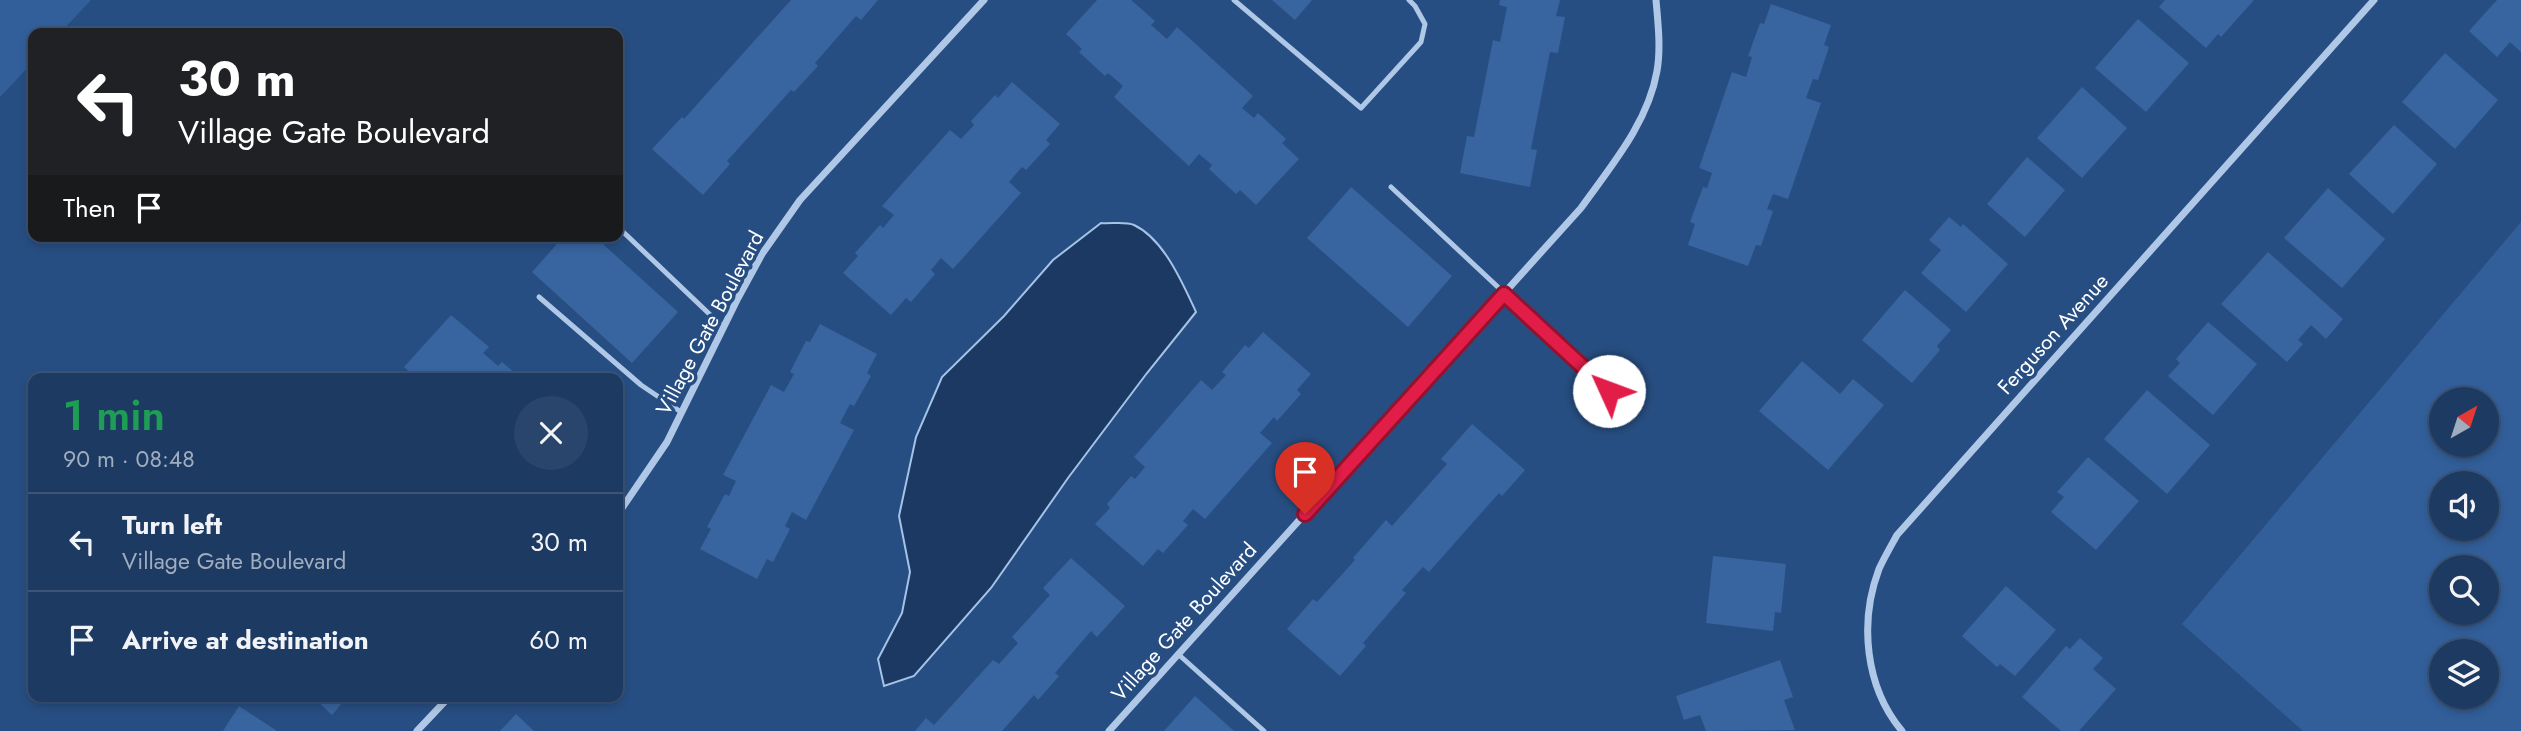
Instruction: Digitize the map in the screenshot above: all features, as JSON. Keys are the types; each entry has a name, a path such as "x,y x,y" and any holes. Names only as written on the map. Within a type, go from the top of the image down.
{"street":[{"name":"Village Gate Boulevard","path":"623,507 667,442 762,254 800,200 984,0"},
{"name":"Village Gate Boulevard","path":"1109,731 1581,208 1643,117 1657,71 1656,0"},
{"name":"Ferguson Avenue","path":"1902,731 1893,720 1875,681 1867,642 1869,603 1880,568 1898,536 2374,0"},
{"path":"417,731 444,702"}],"lane":[{"path":"1234,0 1361,108 1422,42 1425,24 1409,0"},
{"path":"1391,187 1609,391"},
{"path":"623,232 723,327"},
{"path":"539,296 641,385 681,412"},
{"path":"1178,654 1264,731"}],"shaded area":[{"path":"0,0 91,0 65,28 28,28 28,67 0,97"},
{"path":"2521,222 2521,731 2303,731 2182,624"},
{"path":"1101,223 1134,225 1155,241 1171,263 1196,312 1068,478 991,588 914,676 884,686 878,659 902,613 910,572 899,516 916,437 942,377 1004,316 1053,260"}],"building":[{"path":"791,0 878,0 861,20 856,16 815,63 818,66 794,92 791,90 727,161 730,164 703,195 652,149 682,117 684,119"},
{"path":"1097,0 1131,0 1155,21 1151,25 1167,39 1177,27 1253,96 1242,108 1254,118 1258,113 1286,139 1282,143 1299,159 1256,205 1240,190 1236,194 1209,169 1212,165 1199,154 1189,166 1114,97 1123,86 1108,73 1105,76 1079,52 1082,49 1066,34"},
{"path":"1272,0 1312,0 1295,20"},
{"path":"1500,0 1560,0 1556,16 1565,17 1558,53 1550,52 1531,149 1537,150 1530,187 1460,173 1467,136 1474,137 1493,40 1500,42 1507,7 1499,5"},
{"path":"2165,0 2254,0 2221,37 2218,34 2206,48 2159,7"},
{"path":"2497,0 2521,0 2521,52 2510,42 2497,57 2469,31"},
{"path":"1771,4 1831,25 1824,45 1829,47 1818,80 1813,79 1806,98 1821,103 1788,199 1773,194 1767,209 1773,211 1761,246 1756,245 1748,266 1688,245 1695,224 1690,222 1703,187 1707,188 1712,173 1699,168 1732,72 1746,77 1752,57 1748,56 1760,23 1764,24"},
{"path":"2138,19 2189,63 2146,112 2095,68"},
{"path":"2445,53 2498,100 2455,149 2402,102"},
{"path":"1012,82 1060,124 1046,140 1050,144 1026,170 1022,167 1009,182 1021,193 953,269 941,258 931,270 935,274 911,302 906,298 891,315 843,273 858,256 855,253 880,225 883,228 894,215 882,206 950,130 961,139 974,125 971,121 995,95 998,98"},
{"path":"2082,87 2127,128 2082,178 2037,138"},
{"path":"2394,125 2437,164 2393,214 2349,174"},
{"path":"2027,157 2065,190 2025,237 1987,204"},
{"path":"1351,187 1452,276 1408,327 1307,238"},
{"path":"2328,188 2385,239 2342,288 2284,238"},
{"path":"1949,217 1961,227 1963,224 2008,264 1966,312 1921,273 1941,250 1929,240"},
{"path":"559,242 601,242 678,312 632,363 532,272"},
{"path":"2268,252 2343,319 2326,339 2311,325 2298,340 2303,344 2287,362 2221,304"},
{"path":"1905,290 1951,330 1937,346 1940,350 1912,383 1862,340"},
{"path":"451,315 489,347 483,353 498,366 502,362 515,373 411,373 404,367"},
{"path":"2208,322 2257,364 2213,415 2168,376 2180,363 2176,359"},
{"path":"820,324 877,354 867,373 871,376 854,406 850,404 840,423 854,430 806,520 792,512 785,526 790,529 773,562 767,559 757,579 700,549 711,529 707,527 725,494 729,496 736,481 723,475 771,385 784,392 794,374 790,372 806,341 810,342"},
{"path":"1263,332 1311,374 1297,390 1301,394 1277,421 1274,417 1260,433 1272,443 1205,519 1193,509 1183,521 1188,525 1163,553 1158,549 1143,566 1095,524 1110,508 1107,504 1131,476 1135,479 1145,467 1134,457 1201,380 1212,390 1226,375 1222,372 1245,345 1249,348"},
{"path":"1802,361 1840,394 1853,379 1884,405 1828,470 1759,411"},
{"path":"2147,390 2210,445 2167,494 2104,439"},
{"path":"1472,424 1525,470 1502,496 1499,493 1429,572 1423,567 1402,590 1406,593 1363,643 1366,646 1340,676 1287,629 1313,599 1317,602 1386,520 1392,526 1447,464 1441,459"},
{"path":"2088,457 2139,501 2096,550 2051,512 2064,497 2057,492"},
{"path":"1713,556 1786,564 1781,613 1775,612 1773,631 1706,623"},
{"path":"1071,558 1125,606 1097,637 1091,631 1055,673 1059,676 1038,700 1034,695 1002,731 915,731 926,718 934,725 993,660 999,664 1018,643 1012,637 1050,595 1043,588"},
{"path":"2006,586 2056,630 2015,676 2000,664 1997,667 1962,636"},
{"path":"2080,638 2103,658 2093,669 2116,689 2079,731 2061,731 2022,697 2066,646 2070,649"},
{"path":"1780,660 1793,697 1784,700 1795,730 1706,731 1700,715 1684,720 1676,696"},
{"path":"1195,696 1234,731 1164,731"},
{"path":"318,702 343,702 332,715"},
{"path":"239,706 277,731 223,731"},
{"path":"516,714 534,731 500,731"}],"route":[{"path":"1305,514 1504,294 1609,391"}]}
